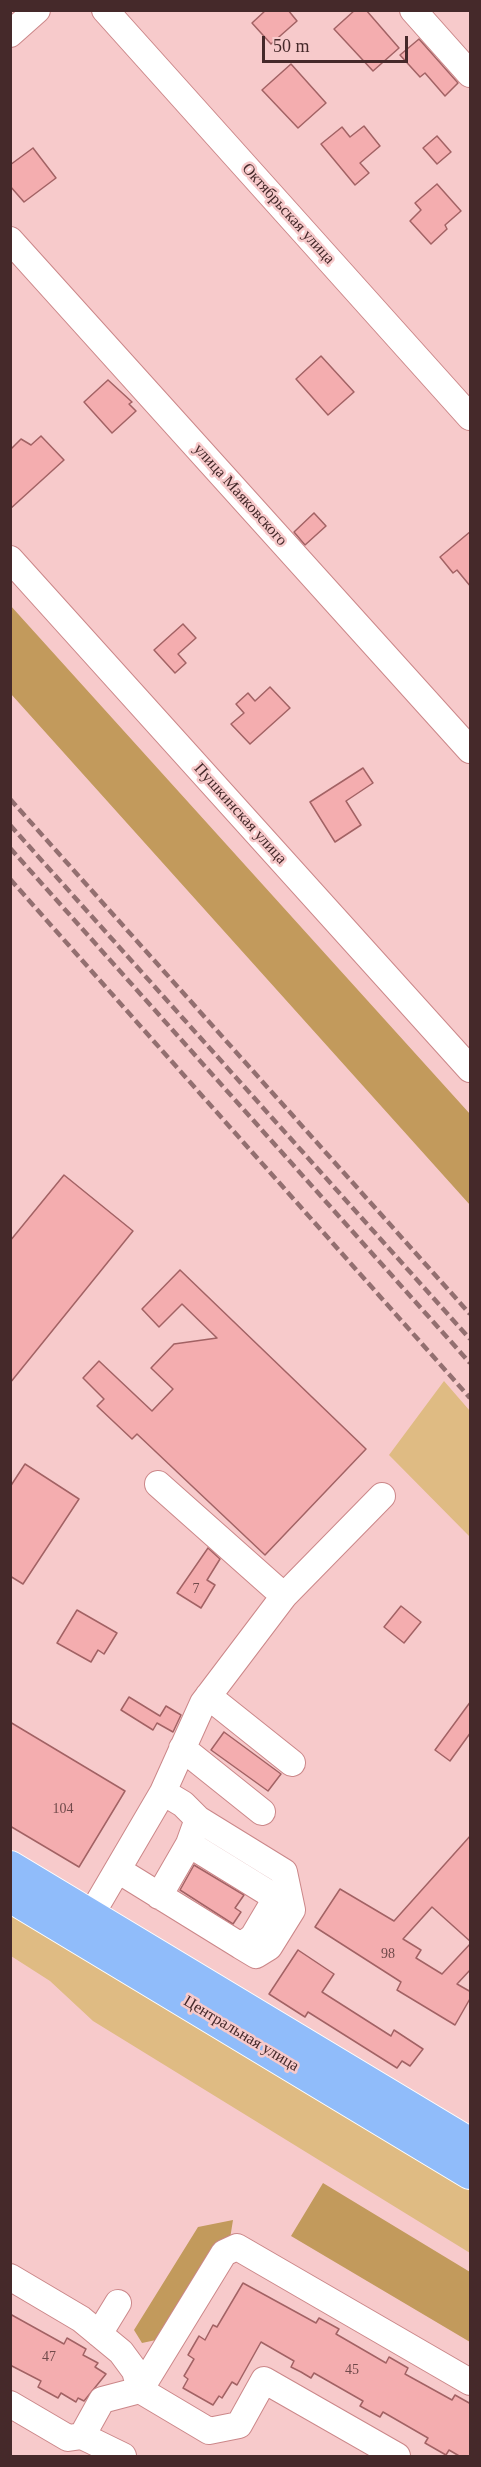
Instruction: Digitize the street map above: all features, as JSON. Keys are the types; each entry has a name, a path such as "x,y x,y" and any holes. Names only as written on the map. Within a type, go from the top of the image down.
{"main road":[{"name":"Центральная улица","path":"10,1867 91,1915 467,2153"},
{"name":"Центральная улица","path":"10,1896 467,2153"}],"street":[{"path":"10,34 37,10"},
{"name":"Октябрьская улица","path":"105,10 471,417"},
{"path":"414,10 471,74"},
{"name":"улица Маяковского","path":"10,240 471,750"},
{"name":"Пушкинская улица","path":"10,560 471,1069"},
{"path":"158,1484 284,1596"},
{"path":"91,1915 163,1792 208,1696 284,1596 382,1496"},
{"path":"208,1696 292,1763"},
{"path":"182,1748 262,1812"},
{"path":"118,1870 256,1955 269,1947 292,1910 284,1872 198,1819 183,1804 163,1792"},
{"path":"159,1896 189,1844 198,1819"},
{"path":"189,1844 270,1894 272,1905 254,1936 241,1946"},
{"path":"68,2444 102,2400 140,2390 224,2253 237,2247 471,2382"},
{"path":"10,2277 81,2319 121,2352 135,2371 140,2390 209,2431 238,2425 264,2380 397,2457"},
{"path":"99,2334 118,2303"},
{"path":"10,2404 68,2444 99,2442 123,2457"}],"shaded area":[{"path":"10,605 470,1114 470,1205 11,694"},
{"path":"444,1381 470,1411 470,1537 389,1455"},
{"path":"10,1902 470,2179 470,2253 93,2021 50,1981 11,1956"},
{"path":"323,2183 470,2272 470,2342 291,2236"},
{"path":"233,2220 229,2245 212,2256 156,2340 142,2343 134,2330 198,2227"}],"building":[{"path":"266,10 288,10 297,21 271,44 252,23"},
{"path":"355,10 366,10 399,48 373,71 334,29"},
{"path":"419,39 458,83 445,96 425,73 420,77 400,55"},
{"path":"291,64 326,103 298,128 262,90"},
{"path":"364,126 380,146 360,163 369,173 355,185 321,144 342,127 350,137"},
{"path":"437,136 451,152 437,164 423,148"},
{"path":"33,148 56,178 24,202 10,186 10,165"},
{"path":"437,184 461,211 445,225 447,229 431,244 410,221 421,210 415,203"},
{"path":"321,356 354,392 328,415 296,379"},
{"path":"108,380 132,402 129,404 136,411 112,433 84,402"},
{"path":"41,436 64,460 10,509 10,450 21,439 31,445"},
{"path":"314,513 326,526 305,545 294,532"},
{"path":"471,531 471,587 457,570 453,573 440,557"},
{"path":"183,624 196,638 178,654 186,663 175,673 154,650"},
{"path":"270,687 290,708 250,744 231,724 244,713 236,704 248,693 255,701"},
{"path":"363,768 373,783 346,801 361,825 335,842 310,802"},
{"path":"64,1175 133,1231 10,1383 10,1241"},
{"path":"180,1270 366,1449 265,1555 137,1434 132,1439 97,1406 104,1399 83,1378 99,1361 152,1411 173,1389 151,1368 174,1344 217,1338 182,1304 159,1327 142,1309"},
{"path":"25,1464 79,1499 23,1584 10,1576 10,1487"},
{"path":"208,1548 220,1559 207,1580 215,1585 201,1608 177,1593"},
{"path":"401,1606 421,1622 404,1643 384,1627"},
{"path":"77,1610 117,1633 104,1654 98,1650 91,1662 57,1643"},
{"path":"129,1697 160,1716 166,1706 181,1715 173,1732 157,1723 153,1730 121,1710"},
{"path":"471,1701 471,1732 450,1761 435,1750"},
{"path":"10,1722 125,1791 79,1867 10,1826"},
{"path":"224,1732 281,1774 268,1791 211,1750"},
{"path":"471,1835 471,1942 432,1907 403,1939 421,1950 416,1958 442,1974 471,1943 471,1969 457,1984 471,1992 471,1997 455,2025 397,1990 401,1982 315,1927 340,1889 394,1921"},
{"path":"194,1865 244,1895 235,1908 241,1912 233,1924 180,1890"},
{"path":"298,1950 334,1974 322,1992 391,2036 394,2030 423,2049 410,2066 402,2061 397,2068 308,2012 305,2017 269,1994"},
{"path":"243,2283 316,2323 319,2318 339,2329 336,2334 386,2363 389,2357 408,2368 405,2374 452,2400 455,2395 471,2404 471,2457 461,2457 449,2450 446,2455 425,2443 428,2438 383,2412 380,2417 360,2406 363,2401 314,2373 311,2378 291,2367 294,2361 261,2342 237,2385 232,2382 222,2398 219,2396 213,2405 183,2388 188,2379 184,2376 194,2359 188,2355 199,2336 205,2340 213,2325 217,2327"},
{"path":"10,2314 64,2344 67,2338 86,2349 83,2355 98,2363 95,2367 106,2374 84,2401 78,2398 76,2402 61,2393 58,2398 38,2387 41,2381 10,2365"}],"railway":[{"path":"10,799 470,1314"},
{"path":"10,825 470,1339"},
{"path":"10,848 470,1363"},
{"path":"10,879 470,1398"}]}
